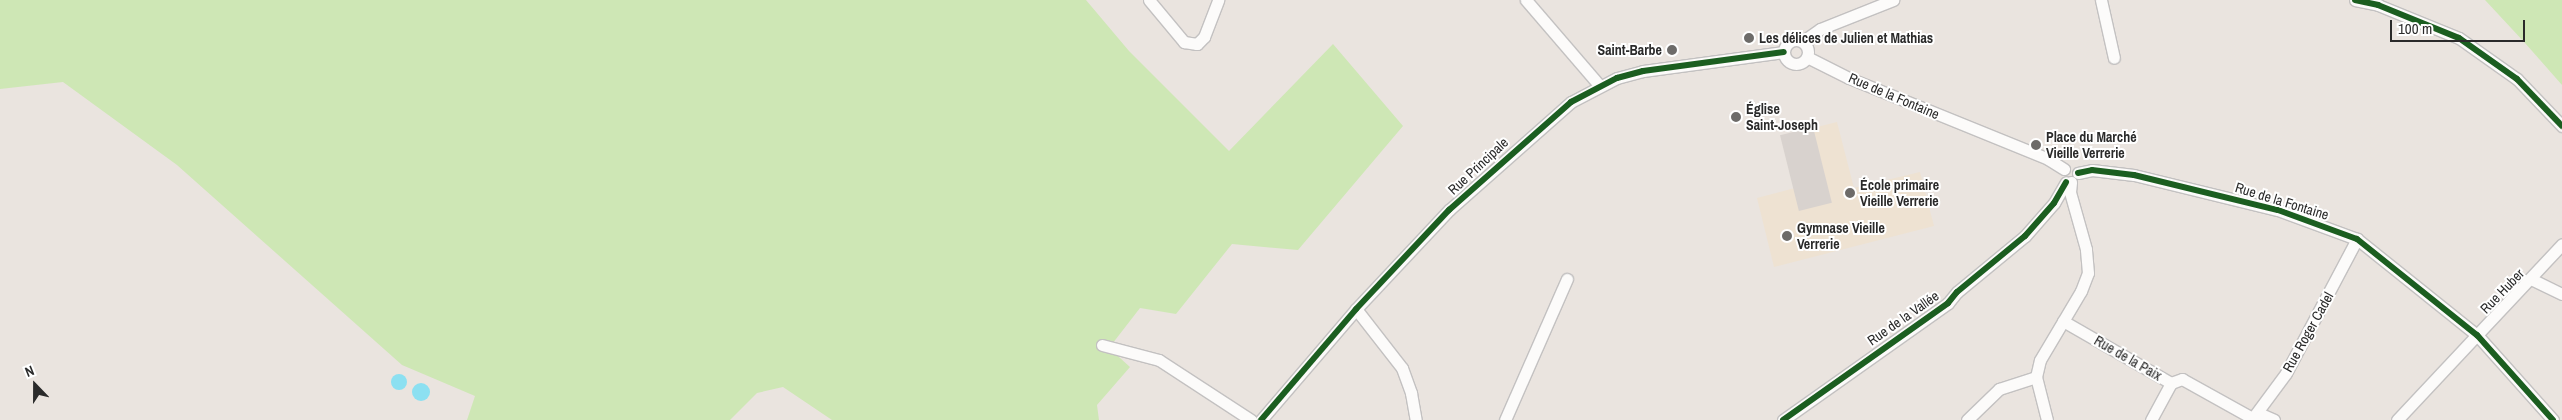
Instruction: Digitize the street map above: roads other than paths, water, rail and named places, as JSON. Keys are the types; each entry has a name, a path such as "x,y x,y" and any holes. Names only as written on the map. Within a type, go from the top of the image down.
{"street":[{"path":"1149,0 1184,42 1197,44 1204,36 1218,0"},
{"path":"1526,0 1600,86"},
{"path":"1803,41 1808,48 1807,57 1803,62 1794,64 1786,58 1784,52 1790,41 1803,41 1820,29 1894,0"},
{"path":"2101,0 2114,58"},
{"path":"2355,0 2426,23 2467,43 2517,79 2562,126"},
{"name":"Rue Principale","path":"1261,420 1356,309 1450,210 1506,156 1571,102 1600,86 1643,71 1784,52"},
{"name":"Rue de la Fontaine","path":"1807,57 1848,78 2048,159 2064,169 2074,167 2072,179"},
{"name":"Rue de la Fontaine","path":"2072,179 2092,170 2134,175 2278,210 2357,239 2477,335 2553,420"},
{"path":"2047,420 2036,377 2040,360 2081,292 2088,272 2086,248 2070,192 2072,179"},
{"name":"Rue de la Vallée","path":"1783,420 1948,303 1956,292 2025,236 2072,179"},
{"name":"Rue Roger Cadel","path":"2252,419 2286,373 2357,239"},
{"name":"Rue Huber","path":"2397,420 2562,244"},
{"path":"1505,420 1568,279"},
{"path":"2531,279 2562,294"},
{"path":"1356,309 1402,368 1412,393 1416,420"},
{"name":"Rue de la Paix","path":"2063,321 2171,383 2182,379 2252,419 2263,415 2274,420"},
{"path":"1102,345 1159,360 1233,405 1251,420"},
{"path":"1967,420 1999,389 2036,377"},
{"path":"2151,420 2171,383"}],"water":[{"path":"396,374 402,374 407,379 405,388 396,390 391,385 391,379"},
{"path":"421,383 427,386 430,392 427,398 421,401 415,398 412,392 415,386"}],"place":[{"name":"Les délices de Julien et Mathias","path":"1749,38"},
{"name":"Saint-Barbe","path":"1672,50"},
{"name":"Église Saint-Joseph","path":"1736,117"},
{"name":"Place du Marché Vieille Verrerie","path":"2036,145"},
{"name":"École primaire Vieille Verrerie","path":"1850,193"},
{"name":"Gymnase Vieille Verrerie","path":"1787,236"}]}
